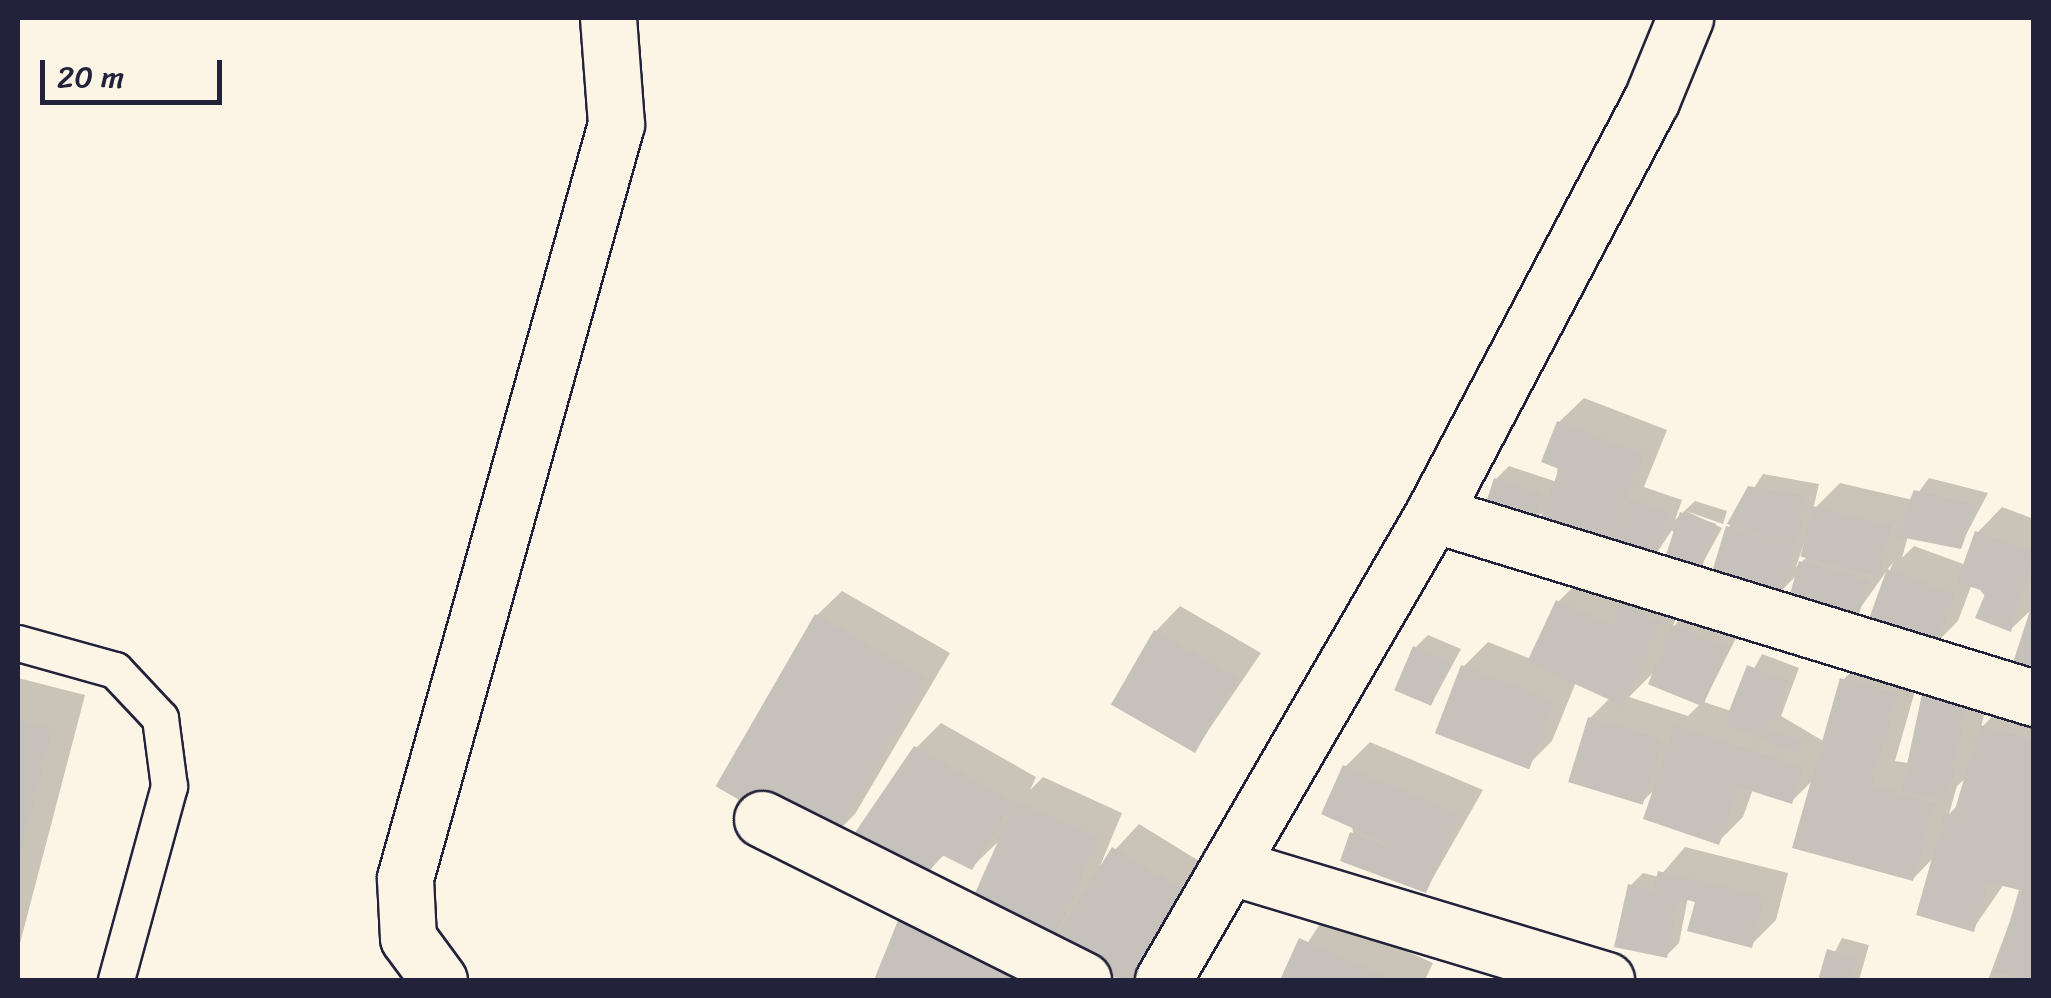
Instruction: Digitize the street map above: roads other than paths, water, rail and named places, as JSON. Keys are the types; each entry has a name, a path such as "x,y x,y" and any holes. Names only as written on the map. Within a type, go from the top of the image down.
{"street":[{"path":"439,980 408,938 405,878 612,142 608,18"},
{"path":"1163,980 1434,514 1651,100 1684,18"},
{"path":"1434,514 2034,698"},
{"path":"762,819 1083,980"},
{"path":"1229,866 1606,980"}],"lane":[{"path":"18,644 115,670 160,718 169,786 116,980"}]}
